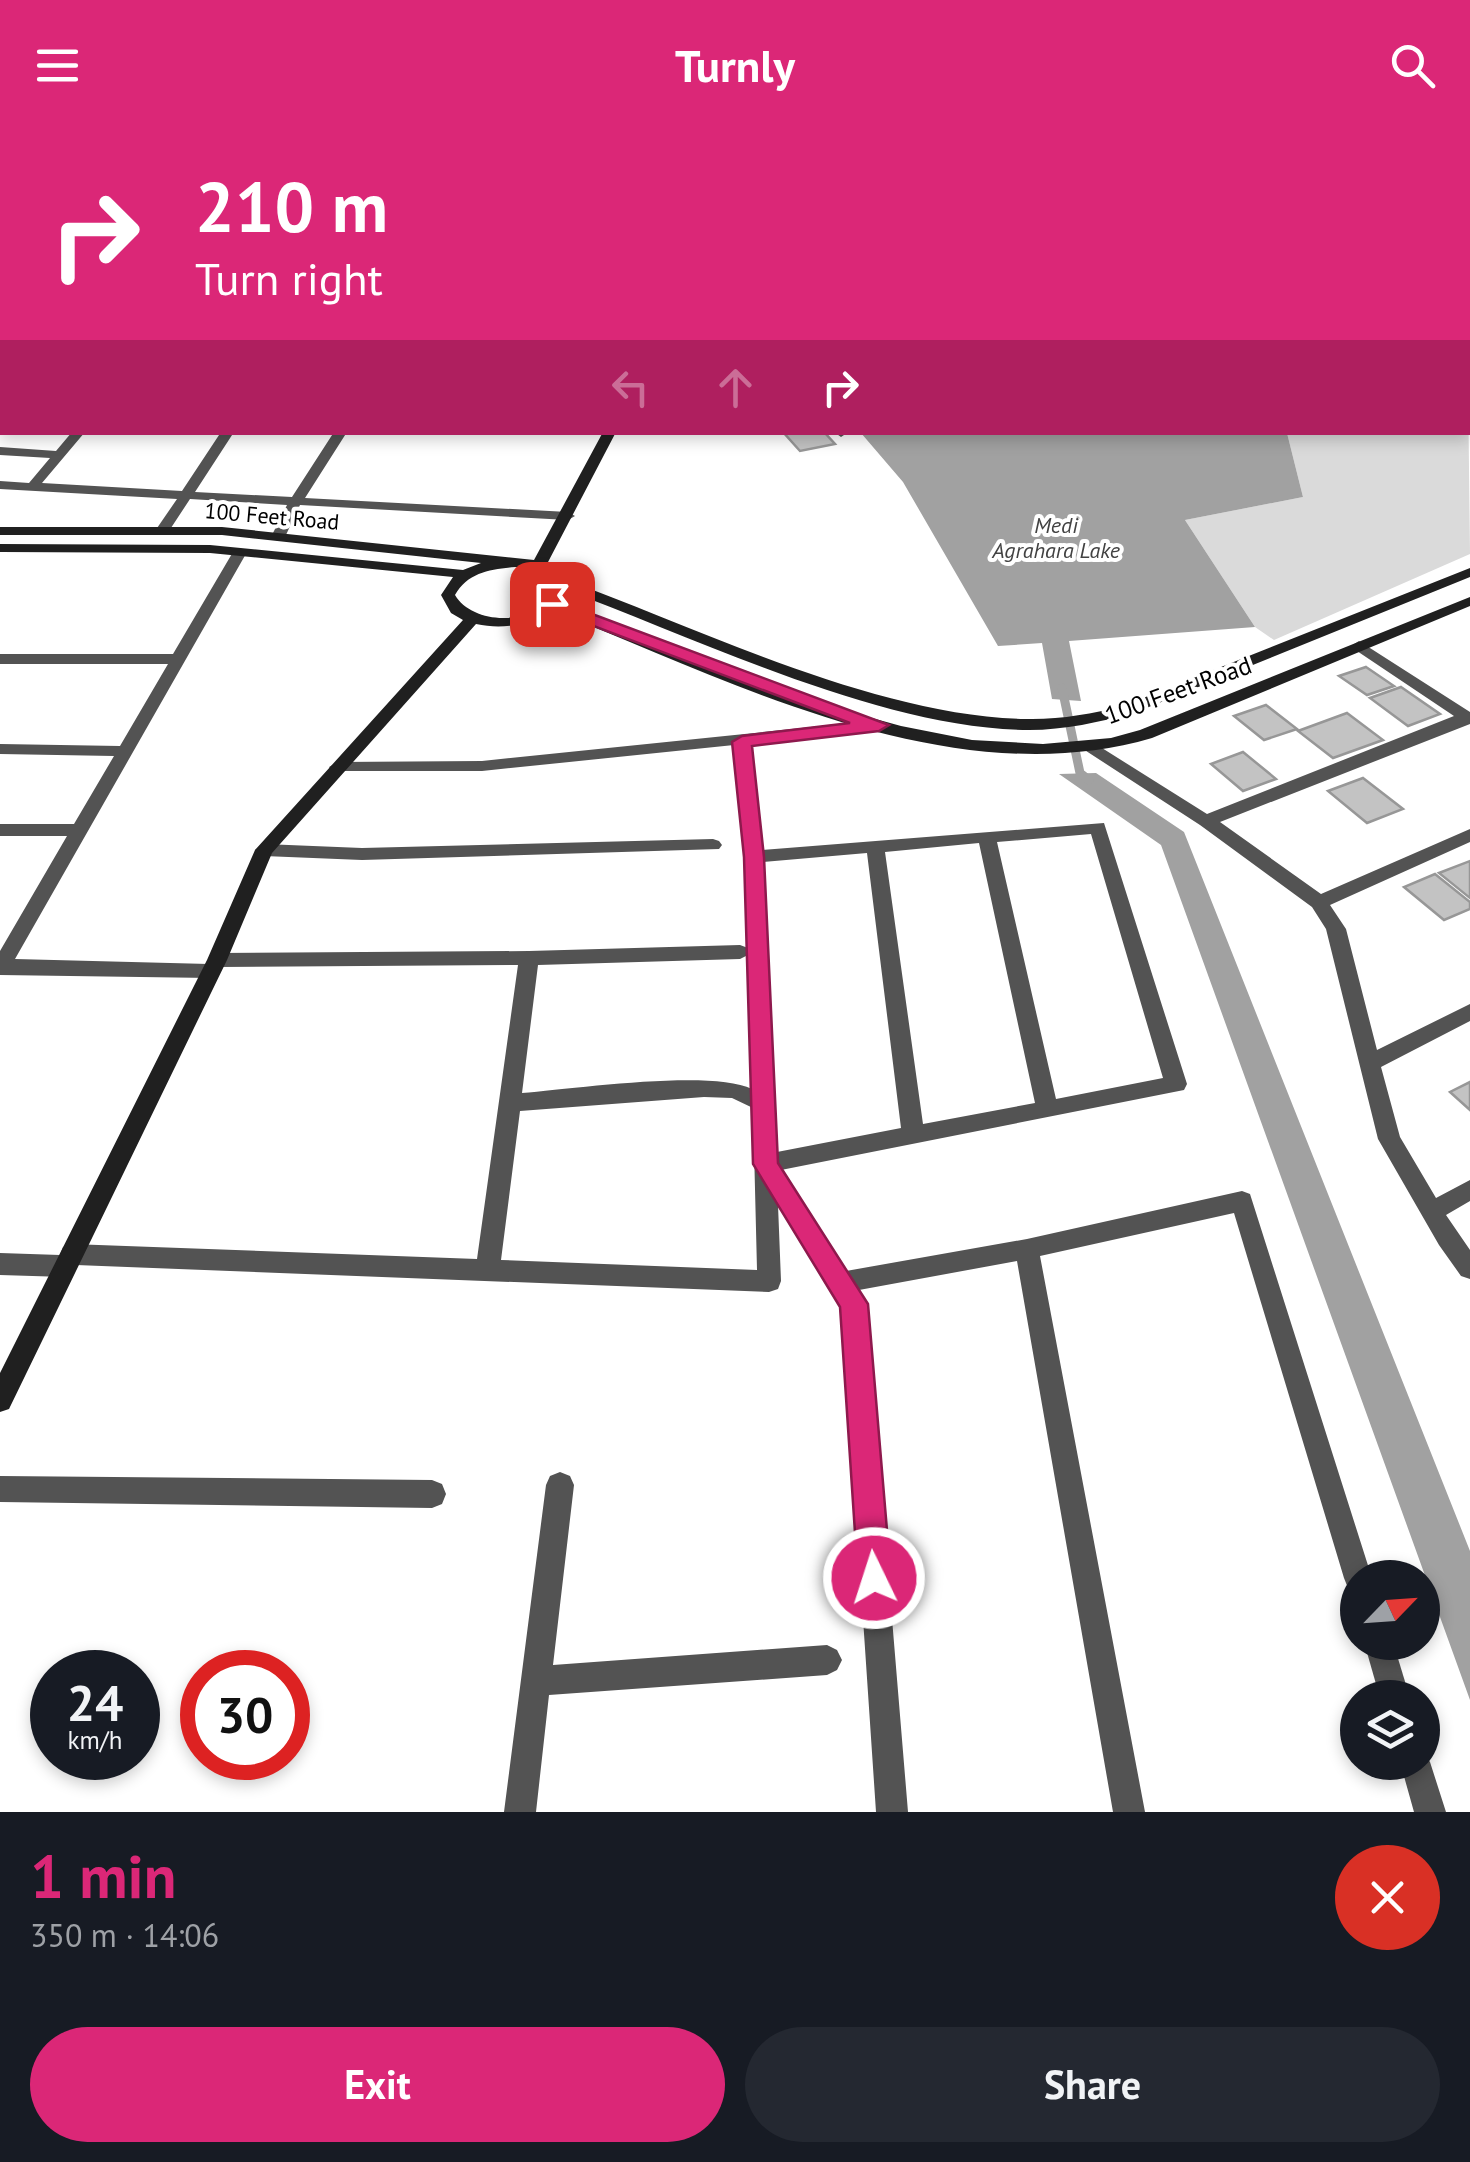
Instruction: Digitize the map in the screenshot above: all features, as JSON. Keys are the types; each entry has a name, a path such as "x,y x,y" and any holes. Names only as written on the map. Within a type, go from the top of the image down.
{"main road":[{"path":"464,574 451,587 450,602 472,619 516,621 552,604 557,596 556,581 539,564 608,435"},
{"name":"100 Feet Road","path":"0,531 162,531 278,537 539,564"},
{"name":"100 Feet Road","path":"0,548 240,552 464,574 500,564 539,564"},
{"name":"100 Feet Road","path":"556,581 848,692 971,719 1036,724 1111,716 1470,572"},
{"name":"100 Feet Road","path":"552,604 831,712 968,743 1040,749 1134,738 1470,600"},
{"path":"0,1400 214,965 264,850 472,619"}],"street":[{"path":"32,487 77,435"},
{"path":"162,531 226,435"},
{"path":"278,537 295,502 338,435"},
{"path":"0,451 60,455"},
{"path":"0,485 568,516"},
{"path":"0,967 240,552"},
{"path":"1359,646 1468,718"},
{"path":"0,659 178,659"},
{"path":"1206,822 1468,718"},
{"path":"338,767 482,766 879,725"},
{"path":"742,742 754,857 766,1164 854,1304 892,1812"},
{"path":"1088,746 1206,822 1319,902 1336,929 1388,1139 1470,1268"},
{"path":"0,749 125,751"},
{"path":"754,857 1098,827 1176,1084 766,1164"},
{"path":"0,830 79,830"},
{"path":"1319,902 1470,836"},
{"path":"986,837 1047,1109"},
{"path":"264,850 362,854 713,845"},
{"path":"875,846 913,1136"},
{"path":"0,967 740,952"},
{"path":"488,1268 528,958"},
{"path":"1368,1064 1470,1012"},
{"path":"0,1264 68,1260 488,1268 769,1281 764,1104 734,1090 704,1088 508,1103"},
{"path":"1432,1211 1470,1190"},
{"path":"840,1283 1027,1248 1242,1201 1352,1560"},
{"path":"1027,1248 1130,1812"},
{"path":"520,1812 560,1485"},
{"path":"0,1489 432,1494"},
{"path":"536,1681 827,1660"},
{"path":"1420,1780 1430,1812"}],"shaded area":[{"path":"1288,435 1469,435 1470,554 1274,640 1255,627 1185,520 1303,497"}],"water":[{"name":"Medi Agrahara Lake","path":"863,435 1288,435 1303,497 1185,520 1255,627 1069,641 1081,701 1052,699 1042,643 998,646 903,482"},
{"path":"1096,773 1184,832 1470,1551 1470,1700 1440,1617 1440,1560 1419,1560 1161,845 1059,774"}],"building":[{"path":"786,435 827,435 835,444 800,451"},
{"path":"1366,667 1394,686 1367,695 1339,676"},
{"path":"1401,687 1440,714 1408,726 1370,698"},
{"path":"1266,705 1297,729 1264,740 1234,716"},
{"path":"1347,713 1383,740 1333,758 1298,731"},
{"path":"1243,752 1276,779 1243,791 1211,764"},
{"path":"1363,778 1403,809 1367,823 1328,791"},
{"path":"1470,861 1470,898 1439,873"},
{"path":"1435,874 1470,902 1470,909 1444,920 1404,887"},
{"path":"1470,1082 1470,1110 1450,1092"}],"waterway":[{"path":"1062,688 1080,773 1089,780"}],"route":[{"path":"552,604 831,712 879,725 742,742 754,857 766,1164 854,1304 874,1578"}]}
